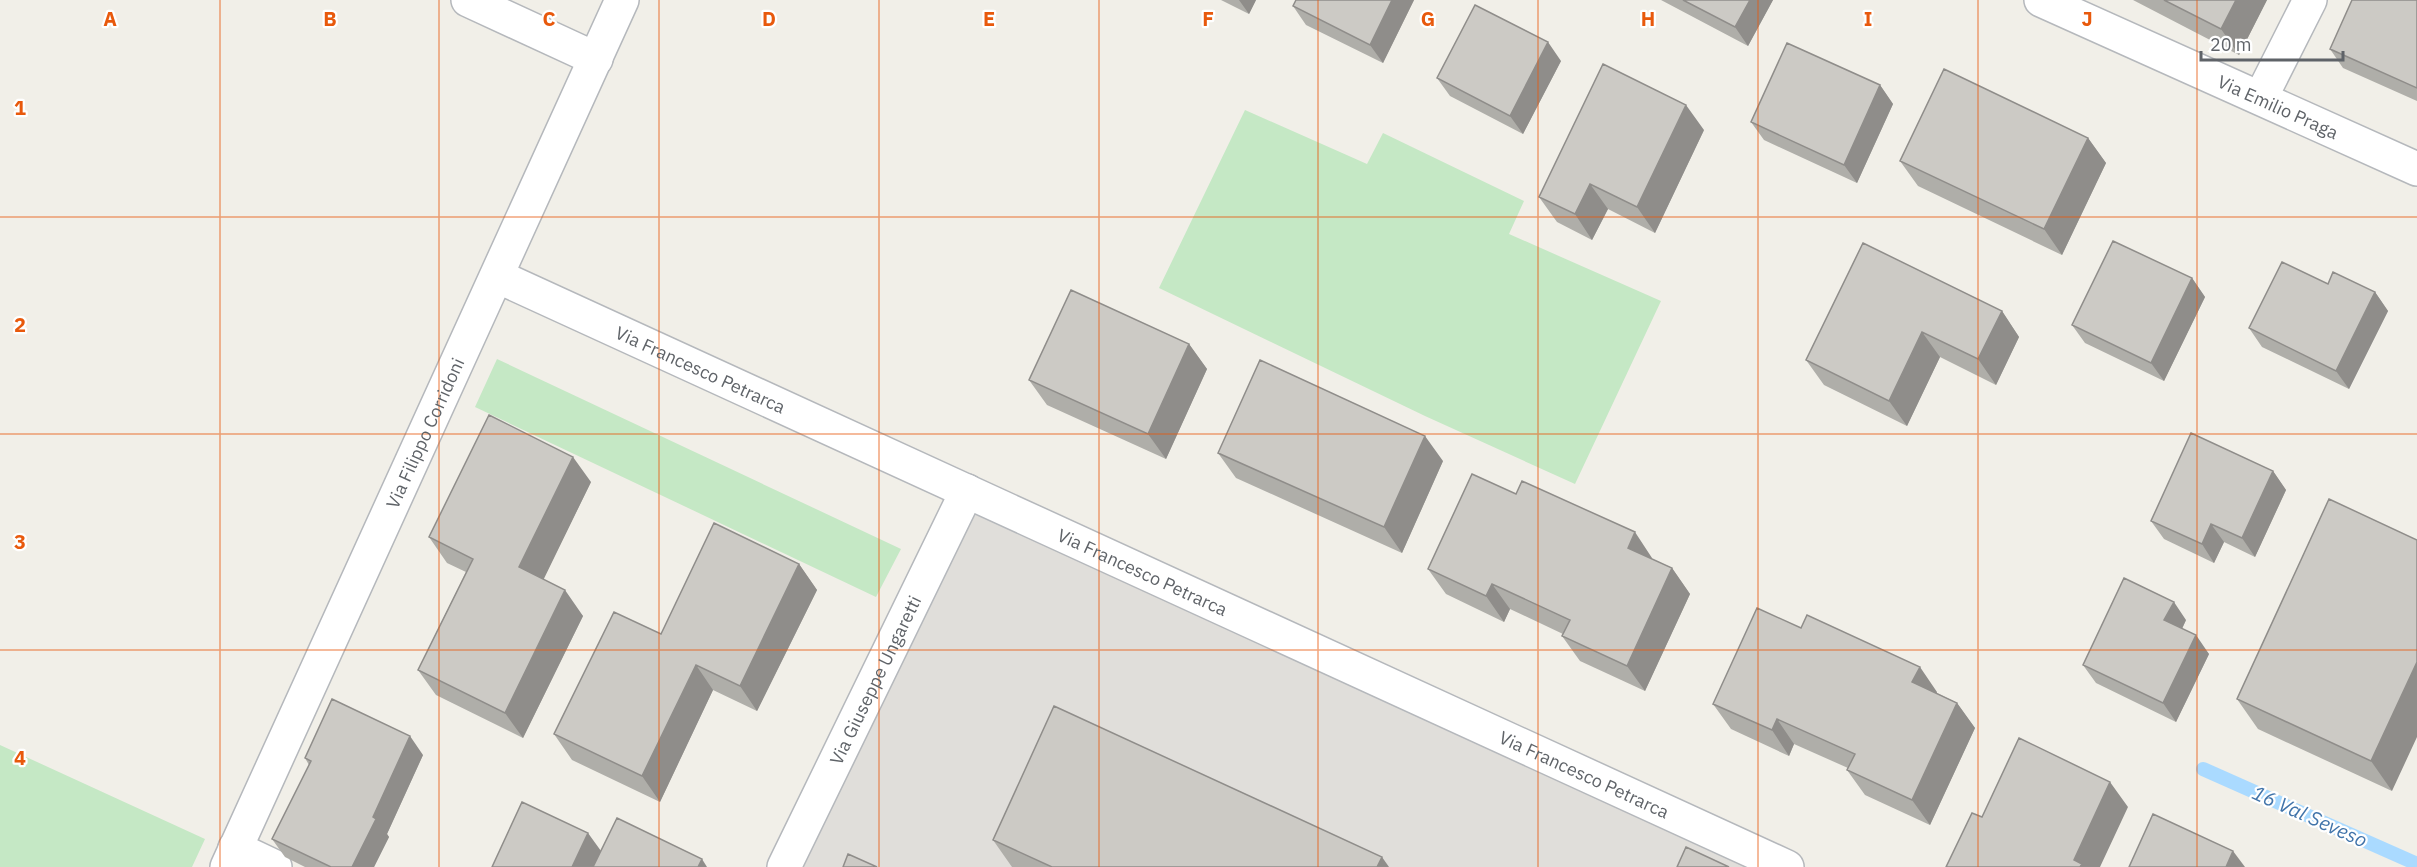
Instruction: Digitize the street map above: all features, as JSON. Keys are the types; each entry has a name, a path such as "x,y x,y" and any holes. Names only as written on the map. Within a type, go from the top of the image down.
{"street":[{"path":"468,0 596,59"},
{"name":"Via Filippo Corridoni","path":"231,858 622,0"},
{"name":"Via Emilio Praga","path":"2041,0 2417,169"},
{"path":"2261,97 2310,0"},
{"name":"Via Francesco Petrarca","path":"497,276 1787,867"},
{"name":"Via Giuseppe Ungaretti","path":"784,867 967,490"},
{"path":"231,858 275,867"}],"shaded area":[{"path":"978,503 1765,867 797,867"}],"green space":[{"path":"1245,110 1367,164 1383,133 1524,201 1509,234 1661,301 1575,484 1425,416 1159,288"},
{"path":"497,359 901,549 876,597 475,407"},
{"path":"0,745 205,839 192,867 0,867"}],"building":[{"path":"1296,0 1392,0 1370,45 1293,6"},
{"path":"1683,0 1750,0 1735,27"},
{"path":"2164,0 2236,0 2221,29"},
{"path":"2352,0 2417,0 2417,88 2330,49"},
{"path":"1475,5 1548,42 1510,116 1437,78"},
{"path":"1787,43 1880,85 1844,165 1751,122"},
{"path":"1603,64 1686,105 1637,207 1590,184 1575,214 1539,197"},
{"path":"1944,69 2088,138 2044,229 1900,161"},
{"path":"2113,241 2192,278 2151,363 2072,325"},
{"path":"1863,243 2002,311 1978,359 1922,332 1889,401 1806,360"},
{"path":"2282,262 2328,284 2333,272 2375,292 2336,371 2249,328"},
{"path":"1071,290 1189,344 1148,434 1029,380"},
{"path":"1260,360 1425,436 1384,527 1218,453"},
{"path":"489,415 573,457 519,567 565,590 505,713 418,670 473,559 429,537"},
{"path":"2191,433 2273,471 2242,538 2211,524 2202,544 2151,521"},
{"path":"1472,474 1516,494 1522,481 1635,532 1628,548 1672,568 1627,666 1562,636 1570,620 1492,584 1486,596 1428,569"},
{"path":"2329,499 2417,540 2417,662 2371,761 2237,699"},
{"path":"714,523 799,564 740,686 696,665 642,776 554,734 614,612 661,634"},
{"path":"2124,578 2174,602 2164,620 2196,635 2163,703 2083,665"},
{"path":"1757,608 1801,628 1807,615 1920,667 1912,682 1957,703 1912,800 1847,770 1855,754 1777,719 1772,730 1713,704"},
{"path":"332,699 410,736 373,817 376,819 352,867 331,867 272,839 311,761 305,758"},
{"path":"1054,706 1382,857 1377,867 1052,867 993,840"},
{"path":"2019,738 2110,782 2074,860 2082,864 2080,867 1946,867 1972,813 1982,817"},
{"path":"522,802 588,833 572,867 492,867"},
{"path":"2153,814 2233,851 2226,867 2129,867"},
{"path":"617,818 702,859 698,867 593,867"},
{"path":"1686,847 1729,867 1677,867"},
{"path":"848,854 877,867 843,867"}],"waterway":[{"name":"16 Val Seveso","path":"2203,769 2417,864"}]}
